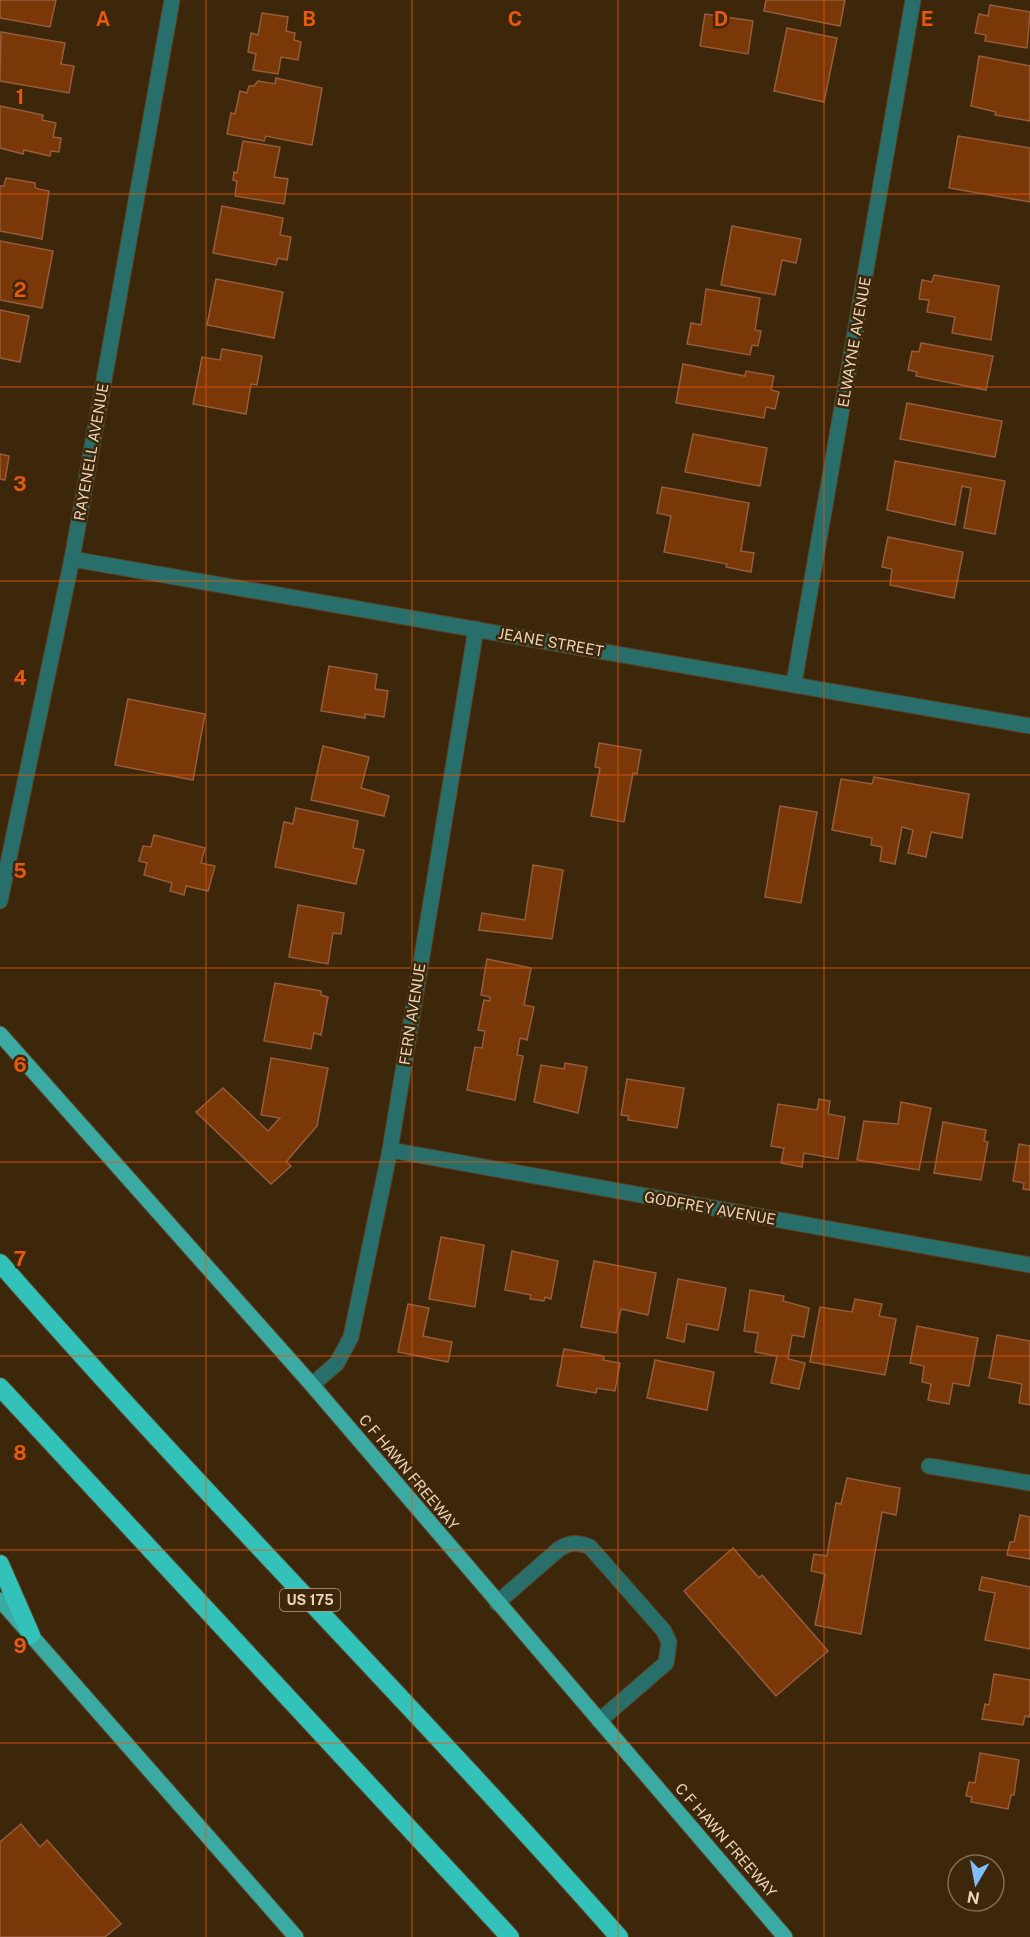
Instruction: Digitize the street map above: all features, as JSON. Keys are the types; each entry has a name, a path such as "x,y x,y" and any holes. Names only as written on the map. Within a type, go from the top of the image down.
{"highway":[{"name":"US 175","path":"0,1263 74,1348 518,1823 619,1937"},
{"path":"0,1387 510,1937"},
{"path":"0,1564 31,1635"}],"main road":[{"name":"C F HAWN FREEWAY","path":"0,1034 312,1385 785,1937"},
{"path":"0,1600 296,1937"}],"street":[{"name":"RAYENELL AVENUE","path":"0,901 72,559 172,0"},
{"name":"ELWAYNE AVENUE","path":"794,683 913,0"},
{"name":"JEANE STREET","path":"72,559 794,683 1030,726"},
{"name":"FERN AVENUE","path":"312,1385 337,1363 351,1336 390,1150 476,629"},
{"name":"GODFREY AVENUE","path":"390,1150 1030,1265"},
{"path":"928,1466 1030,1483"},
{"path":"497,1603 559,1549 568,1543 580,1543 590,1547 651,1616 669,1642 666,1662 599,1721"}],"building":[{"path":"0,0 56,0 50,27 0,18"},
{"path":"766,0 845,0 840,26 764,11"},
{"path":"990,5 1030,12 1027,48 985,41 986,35 975,33 979,14 988,16"},
{"path":"262,13 288,17 286,31 295,33 294,40 301,42 298,60 281,57 278,74 253,70 256,54 248,52 251,33 258,35"},
{"path":"705,14 753,21 748,54 700,46"},
{"path":"787,28 837,38 824,102 774,91"},
{"path":"1,32 65,43 61,64 74,66 69,93 0,81"},
{"path":"979,56 1030,66 1030,121 995,115 996,112 971,106"},
{"path":"276,78 322,88 312,145 266,136 264,141 227,134 231,113 235,114 240,91 247,93 249,86 254,86 258,81 275,84"},
{"path":"0,106 43,115 42,120 56,123 53,137 61,138 59,152 51,151 50,156 24,150 23,154 0,148"},
{"path":"958,136 1030,148 1030,202 949,188"},
{"path":"243,141 280,147 274,177 288,179 284,204 235,196 237,181 233,180 234,172 237,173"},
{"path":"6,178 35,183 38,189 49,191 42,239 0,231 0,186 4,186"},
{"path":"222,206 283,218 280,235 291,237 287,260 278,258 276,265 213,253"},
{"path":"732,226 801,239 796,263 782,260 775,295 721,285"},
{"path":"0,241 53,251 42,308 0,300"},
{"path":"934,275 999,286 991,340 952,333 955,317 927,312 929,300 919,299 922,280 932,282"},
{"path":"216,279 283,292 274,338 207,325"},
{"path":"706,289 760,298 755,330 761,331 758,346 752,345 750,355 687,344 691,323 701,325"},
{"path":"0,310 29,316 20,362 0,358"},
{"path":"921,343 993,356 986,390 916,376 917,372 908,370 912,351 919,352"},
{"path":"222,349 262,356 257,385 251,384 246,414 193,404 202,357 220,360"},
{"path":"683,364 745,376 746,371 774,376 771,390 779,392 775,409 766,407 764,418 676,403"},
{"path":"907,403 1002,421 995,457 900,439"},
{"path":"693,434 767,448 760,486 685,472"},
{"path":"0,454 9,456 5,480 0,479"},
{"path":"895,461 1005,481 995,534 964,528 971,488 962,486 955,525 887,510"},
{"path":"662,487 749,503 741,551 754,553 751,572 726,567 727,564 664,552 671,516 657,513"},
{"path":"888,537 963,552 954,598 890,585 892,569 882,567"},
{"path":"329,666 377,674 375,689 388,691 384,717 365,714 365,718 321,711"},
{"path":"128,699 205,714 193,780 115,765"},
{"path":"599,743 641,750 637,774 633,773 624,822 591,816 600,768 595,767"},
{"path":"323,746 369,757 361,788 389,796 384,816 311,800"},
{"path":"874,777 969,794 962,838 931,832 926,857 908,853 913,830 902,827 895,864 880,861 882,847 871,845 872,838 832,830 841,779 872,784"},
{"path":"780,806 817,812 801,903 765,897"},
{"path":"296,808 358,821 353,848 364,850 356,884 275,867 284,822 293,824"},
{"path":"154,835 205,848 201,863 215,866 208,891 186,886 184,895 170,891 172,883 144,875 147,863 139,861 143,846 151,847"},
{"path":"533,865 563,870 552,939 479,930 482,913 525,920"},
{"path":"298,905 344,913 341,934 333,933 328,964 289,957"},
{"path":"487,959 531,968 524,1005 534,1007 527,1040 520,1038 517,1055 523,1056 515,1100 467,1090 475,1047 482,1048 485,1031 478,1030 484,1000 490,1001 490,997 481,995"},
{"path":"275,983 321,991 321,995 328,997 321,1035 314,1033 311,1049 264,1041"},
{"path":"271,1058 328,1068 317,1126 286,1162 291,1166 271,1184 196,1112 223,1088 268,1131 280,1118 261,1115"},
{"path":"565,1063 587,1067 578,1113 534,1102 541,1065 564,1069"},
{"path":"627,1079 684,1088 677,1128 628,1120 629,1116 621,1115"},
{"path":"819,1099 830,1101 828,1114 845,1117 838,1159 804,1153 802,1167 781,1163 784,1148 771,1146 778,1104 817,1110"},
{"path":"901,1102 931,1108 919,1170 857,1160 864,1121 898,1124"},
{"path":"943,1122 986,1130 984,1141 988,1142 981,1180 934,1173"},
{"path":"1019,1144 1030,1146 1030,1190 1023,1189 1024,1183 1013,1181"},
{"path":"441,1237 484,1245 475,1307 429,1299"},
{"path":"512,1251 558,1261 551,1299 545,1297 544,1301 530,1299 531,1295 505,1290"},
{"path":"594,1261 656,1273 648,1315 621,1309 616,1333 581,1327"},
{"path":"678,1279 726,1288 718,1330 687,1324 684,1342 667,1338"},
{"path":"750,1290 784,1296 783,1301 809,1308 804,1337 792,1335 788,1359 805,1363 799,1389 771,1383 777,1356 755,1352 758,1333 744,1331"},
{"path":"855,1299 882,1304 879,1316 896,1319 885,1375 810,1362 820,1307 852,1312"},
{"path":"408,1304 429,1308 423,1336 452,1342 448,1362 398,1352"},
{"path":"917,1326 978,1338 969,1386 953,1383 949,1404 928,1400 931,1384 922,1382 924,1366 910,1363"},
{"path":"997,1335 1030,1341 1030,1405 1019,1403 1022,1384 989,1378"},
{"path":"564,1349 604,1356 603,1360 620,1363 615,1391 597,1388 596,1393 557,1386"},
{"path":"655,1360 714,1372 707,1410 647,1398"},
{"path":"847,1478 900,1488 896,1515 882,1512 861,1634 815,1625 825,1574 811,1571 814,1554 827,1556 836,1503 841,1504"},
{"path":"1020,1515 1030,1517 1030,1559 1007,1555 1010,1542 1014,1542"},
{"path":"733,1548 759,1578 762,1575 828,1651 776,1696 684,1591"},
{"path":"982,1577 1030,1587 1030,1649 985,1640 995,1593 979,1590"},
{"path":"994,1674 1030,1680 1030,1712 1029,1717 1025,1716 1023,1725 982,1719 985,1704 989,1705"},
{"path":"980,1753 1019,1760 1014,1795 1011,1795 1008,1809 971,1802 972,1797 966,1796 969,1782 975,1783"},
{"path":"21,1824 40,1847 47,1840 121,1924 105,1937 0,1937 0,1842"}]}
